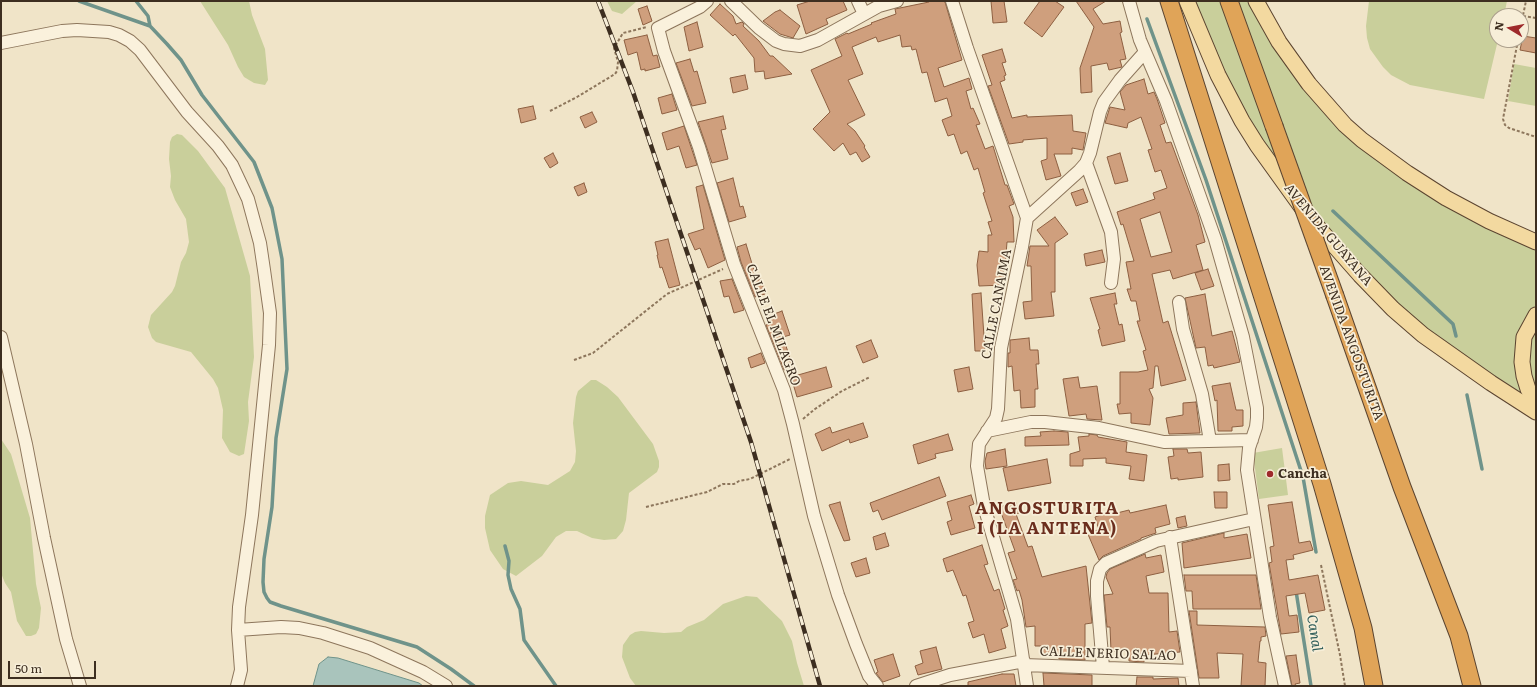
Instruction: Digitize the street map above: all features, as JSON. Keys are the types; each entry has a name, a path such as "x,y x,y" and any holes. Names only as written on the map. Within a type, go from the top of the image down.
{"highway":[{"path":"1162,1 1178,32"},
{"path":"1169,1 1322,484 1363,628 1374,686"},
{"name":"AVENIDA ANGOSTURITA","path":"1230,1 1402,487 1457,630 1472,686"}],"main road":[{"name":"AVENIDA GUAYANA","path":"1187,1 1218,75 1242,121 1287,188 1326,237 1393,309 1423,335 1491,383 1536,412"},
{"path":"1256,1 1279,42 1308,84 1345,125 1362,140 1407,173 1446,198 1489,221 1536,242"},
{"path":"1536,315 1524,337 1522,362 1528,389 1536,401"}],"street":[{"path":"658,28 700,7 707,1"},
{"path":"731,1 759,28 776,41 792,46 800,46 812,42 879,6 897,1"},
{"path":"858,1 864,14"},
{"name":"CALLE CANAIMA","path":"952,1 1027,218 1001,348 998,409 996,418 979,444 977,455 977,466 984,506 1017,619 1027,686"},
{"path":"1129,1 1145,52 1166,101 1215,239 1243,337 1257,408 1256,427 1247,457 1247,470 1270,617 1285,686"},
{"name":"CALLE EL MILAGRO","path":"658,28 664,51 699,147 734,264 784,390 814,516 838,595 869,676 877,686"},
{"path":"1,43 62,31 77,30 109,32 130,41 140,50 187,112 218,146 232,165 248,199 260,243 270,313 270,345 252,515 243,575 238,630 241,670 237,686"},
{"path":"1027,218 1086,163 1104,102 1120,80 1145,52"},
{"path":"1086,163 1110,232 1114,259 1111,283"},
{"path":"1179,302 1183,329 1202,394 1210,441"},
{"path":"1,337 26,444 44,538 66,639 80,686"},
{"path":"987,431 1031,422 1059,423 1099,428 1164,442 1252,440"},
{"path":"1103,667 1097,581 1100,569 1106,563 1156,540 1254,519"},
{"path":"1170,537 1193,686"},
{"path":"238,630 281,627 299,628 330,635 390,656 446,686"},
{"name":"CALLE NERIO SALAO","path":"916,686 950,675 1024,663 1190,671"}],"path":[{"path":"550,111 615,74 617,71 618,62 614,48 624,32 647,27 658,28"},
{"path":"1516,48 1503,119 1505,125 1509,128 1536,137"},
{"path":"574,360 593,353 667,294 734,264"},
{"path":"793,424 803,419 815,409 846,389 870,377"},
{"path":"646,507 707,492 723,484 734,484 738,481 750,480 800,455"},
{"path":"1321,565 1345,686"}],"green space":[{"path":"200,1 249,1 252,15 265,49 268,80 265,85 254,83 244,77 228,45"},
{"path":"607,1 637,1 622,14 612,11"},
{"path":"1187,1 1256,1 1279,42 1385,158 1536,242 1536,412 1393,309 1257,145"},
{"path":"1369,1 1507,1 1506,8 1489,8 1489,48 1496,48 1484,99 1410,85 1391,75 1370,49 1366,26"},
{"path":"1514,64 1536,68 1536,106 1508,101"},
{"path":"177,134 182,135 198,151 225,188 250,276 254,357 248,402 249,421 244,454 239,456 230,452 222,438 223,410 218,388 213,379 191,352 156,342 152,338 148,327 151,315 172,292 175,286 181,262 186,253 189,242 186,219 175,200 170,187 170,142 172,137"},
{"path":"591,380 596,380 618,397 653,444 659,461 659,467 657,472 629,493 626,520 623,531 616,539 604,540 592,538 577,531 566,531 556,537 542,556 516,576 503,569 490,550 485,528 485,516 490,495 508,483 521,481 548,485 570,471 575,462 576,451 573,423 576,397 578,391"},
{"path":"1,439 11,454 30,518 36,584 41,608 39,628 36,634 31,636 26,636 17,621 11,592 1,573"},
{"name":"Cancha","path":"1282,448 1288,495 1259,499 1253,453"},
{"path":"746,596 757,597 782,621 792,641 804,686 636,686 630,678 622,657 623,645 630,635 641,631 664,633 681,632 687,627 704,620 723,604"}],"water":[{"path":"328,657 338,658 419,683 423,686 313,686 319,664"}],"building":[{"path":"810,1 843,1 847,10 826,19 828,24 806,34 797,5"},
{"path":"929,1 945,2 962,60 938,68 944,87 969,78 972,89 966,91 971,109 973,108 980,124 976,125 985,149 993,146 1005,185 1007,185 1014,204 1009,206 1013,217 1014,242 1007,242 1005,267 1003,267 1004,285 979,286 977,265 979,251 988,252 988,235 992,235 988,222 992,221 983,193 985,192 978,168 974,170 967,151 961,154 954,134 948,136 942,120 952,116 947,98 935,102 927,72 922,73 916,49 912,50 911,46 902,47 900,35 878,42 876,37 852,47 863,74 848,80 865,115 847,124 855,131 870,157 862,162 856,152 850,155 843,143 834,151 813,129 830,112 811,70 842,56 835,39 896,14 895,9"},
{"path":"991,1 1004,1 1007,22 993,23"},
{"path":"1040,1 1055,1 1064,7 1042,37 1024,23"},
{"path":"1076,1 1106,1 1093,9 1103,24 1120,21 1122,32 1120,33 1126,59 1120,60 1122,67 1109,70 1107,63 1091,66 1092,92 1081,93 1080,68 1094,27"},
{"path":"720,4 733,16 736,24 742,22 744,24 743,26 759,41 770,56 773,56 792,74 765,79 764,71 755,72 754,58 735,34 733,36 710,15"},
{"path":"647,6 652,21 643,25 638,9"},
{"path":"780,10 800,26 793,38 780,34 763,21"},
{"path":"697,22 703,47 689,51 684,27"},
{"path":"647,35 653,56 657,55 660,67 645,71 645,69 641,70 637,52 628,55 624,40"},
{"path":"1529,37 1536,38 1536,53 1520,50 1520,48 1529,48"},
{"path":"1002,49 1006,62 1002,63 1006,75 1004,76 1005,80 1000,82 1012,118 1027,115 1027,117 1072,115 1073,131 1086,133 1083,150 1072,148 1072,154 1054,154 1061,176 1046,180 1041,161 1047,159 1047,138 1023,140 1023,142 1009,144 988,86 992,85 982,55"},
{"path":"690,59 694,72 697,71 706,103 692,106 676,63"},
{"path":"745,75 748,89 733,93 730,78"},
{"path":"1144,79 1148,94 1154,92 1165,123 1160,125 1166,143 1171,142 1198,215 1205,242 1196,245 1203,270 1173,279 1170,270 1152,274 1163,323 1168,321 1186,380 1161,386 1158,366 1155,366 1153,388 1149,389 1153,398 1150,425 1131,423 1131,413 1119,414 1117,404 1120,404 1120,372 1138,372 1148,370 1143,351 1146,350 1137,321 1140,321 1136,301 1131,301 1127,289 1131,289 1126,262 1134,261 1123,224 1121,225 1117,212 1155,199 1153,193 1167,188 1161,170 1155,172 1148,150 1152,149 1141,117 1128,123 1127,128 1105,123 1110,107 1125,110 1120,92 1126,85","holes":["1160,212 1172,252 1151,257 1140,219"]},
{"path":"672,94 677,110 662,114 658,98"},
{"path":"533,106 536,119 521,123 518,109"},
{"path":"592,112 597,122 585,128 580,117"},
{"path":"723,116 726,129 721,130 728,159 712,163 698,122"},
{"path":"684,126 697,165 686,168 679,146 667,150 662,133"},
{"path":"553,153 558,163 550,168 544,158"},
{"path":"1120,153 1128,181 1115,184 1107,157"},
{"path":"733,178 740,207 743,206 746,217 729,222 717,183"},
{"path":"584,183 587,192 578,196 574,187"},
{"path":"703,185 725,260 708,268 700,248 695,250 688,234 704,229 696,187"},
{"path":"1083,189 1088,202 1076,206 1071,193"},
{"path":"1055,217 1068,234 1055,243 1055,292 1051,292 1054,316 1025,319 1023,302 1032,301 1031,266 1027,266 1030,246 1049,246 1037,230"},
{"path":"668,239 680,285 669,288 662,267 660,268 655,242"},
{"path":"746,244 757,280 761,279 765,294 755,297 741,262 737,247"},
{"path":"1102,250 1105,262 1086,266 1084,254"},
{"path":"1208,269 1214,286 1201,290 1195,273"},
{"path":"732,279 744,310 734,313 729,296 724,297 720,281"},
{"path":"981,293 985,351 975,351 972,294"},
{"path":"1115,293 1117,304 1114,304 1119,325 1122,324 1125,341 1102,346 1098,330 1100,329 1090,298"},
{"path":"1205,294 1212,336 1232,331 1240,362 1214,368 1213,365 1208,366 1205,347 1196,348 1185,298"},
{"path":"782,311 790,335 783,337 793,367 784,370 766,325 772,323 769,316"},
{"path":"1029,338 1030,350 1038,350 1039,364 1036,364 1038,389 1035,389 1035,407 1021,408 1020,390 1014,391 1012,366 1008,367 1008,353 1010,353 1010,340"},
{"path":"871,340 878,357 863,363 856,346"},
{"path":"761,353 765,363 751,368 748,358"},
{"path":"826,367 832,387 797,397 791,377"},
{"path":"969,367 973,389 958,392 954,370"},
{"path":"1078,377 1080,388 1097,386 1102,420 1087,419 1086,414 1069,416 1063,379"},
{"path":"1230,383 1236,410 1243,410 1243,426 1232,427 1232,431 1218,431 1217,400 1215,401 1212,386"},
{"path":"1196,402 1200,433 1169,434 1166,418 1183,415 1183,403"},
{"path":"863,423 868,437 850,443 849,439 822,451 815,434 830,427 832,433"},
{"path":"1040,432 1068,432 1069,445 1025,446 1025,437 1041,436"},
{"path":"948,434 953,450 935,454 936,458 918,464 913,445"},
{"path":"1089,434 1127,442 1126,452 1147,455 1144,481 1129,479 1131,466 1106,463 1106,458 1083,459 1083,466 1070,466 1070,454 1080,451 1078,437 1089,436"},
{"path":"1005,449 1007,466 986,469 985,461 987,453"},
{"path":"1173,449 1187,449 1188,453 1201,452 1203,477 1178,480 1178,478 1171,479 1168,457 1174,456"},
{"path":"1047,459 1051,483 1008,491 1003,468"},
{"path":"1229,464 1230,480 1218,481 1218,465"},
{"path":"939,477 946,496 882,520 878,510 873,512 870,503"},
{"path":"1214,492 1227,492 1227,508 1215,508"},
{"path":"971,495 974,504 969,506 975,528 951,535 947,522 952,520 947,502"},
{"path":"840,502 850,540 844,541 829,505"},
{"path":"1292,502 1299,543 1310,541 1313,550 1293,555 1294,559 1286,560 1289,580 1318,575 1325,610 1309,613 1305,593 1286,596 1289,616 1297,615 1299,632 1281,634 1269,563 1272,562 1270,547 1274,546 1268,505"},
{"path":"1016,503 1019,513 1016,514 1028,547 1032,546 1042,577 1086,566 1092,623 1085,624 1085,660 1059,659 1059,655 1043,656 1042,646 1035,646 1035,626 1026,627 1022,600 1019,590 1017,591 1013,580 1017,579 1008,553 1015,551 999,507"},
{"path":"1166,505 1170,524 1155,528 1156,533 1141,538 1103,556 1099,560 1087,532 1099,530 1095,517 1112,511 1113,514 1129,510 1130,513"},
{"path":"1185,516 1187,526 1178,528 1176,518"},
{"path":"885,533 889,546 876,550 873,537"},
{"path":"1224,533 1224,538 1247,534 1251,558 1184,568 1182,543"},
{"path":"982,545 988,564 984,565 994,591 999,589 1008,626 1001,629 1006,648 989,653 984,634 973,638 968,623 974,621 966,595 963,596 953,570 947,572 943,559"},
{"path":"1145,554 1146,558 1161,555 1164,572 1146,576 1149,593 1168,593 1169,632 1177,631 1180,652 1144,655 1144,662 1129,661 1129,651 1111,651 1110,627 1107,627 1104,595 1113,594 1106,577 1110,569"},
{"path":"866,558 870,573 856,577 851,563"},
{"path":"1184,575 1256,575 1261,609 1193,609 1192,591 1186,591"},
{"path":"1189,611 1197,611 1197,625 1265,627 1266,636 1261,637 1258,662 1266,663 1265,686 1241,686 1243,654 1217,653 1219,678 1199,678"},
{"path":"936,647 942,669 918,675 915,666 923,663 920,651"},
{"path":"893,654 900,676 883,682 876,673 878,672 874,660"},
{"path":"1296,655 1300,683 1295,684 1296,686 1292,686 1286,656"},
{"path":"1043,673 1092,675 1092,686 1044,686"},
{"path":"1002,674 1014,674 1016,686 968,686 968,682"},
{"path":"1137,677 1153,677 1153,679 1178,678 1179,686 1136,686"}],"waterway":[{"path":"79,1 150,26 167,44 181,60 202,95 254,162 272,208 282,259 287,369 276,438 272,507 264,559 263,582 264,592 267,598 270,602 281,606 417,647 474,686"},
{"path":"136,1 148,16 150,26"},
{"path":"1147,19 1206,180 1303,477 1316,552"},
{"path":"1333,211 1453,324 1456,336"},
{"path":"1467,395 1482,469"},
{"path":"505,546 509,561 508,575 511,589 520,609 524,640 556,686"},
{"name":"Canal","path":"1296,591 1311,686"}],"railway":[{"path":"598,1 633,92 751,442 820,686"}],"place":[{"name":"Cancha","path":"1270,474"}],"district":[{"name":"ANGOSTURITA I (LA ANTENA)","path":"1047,519"}]}
